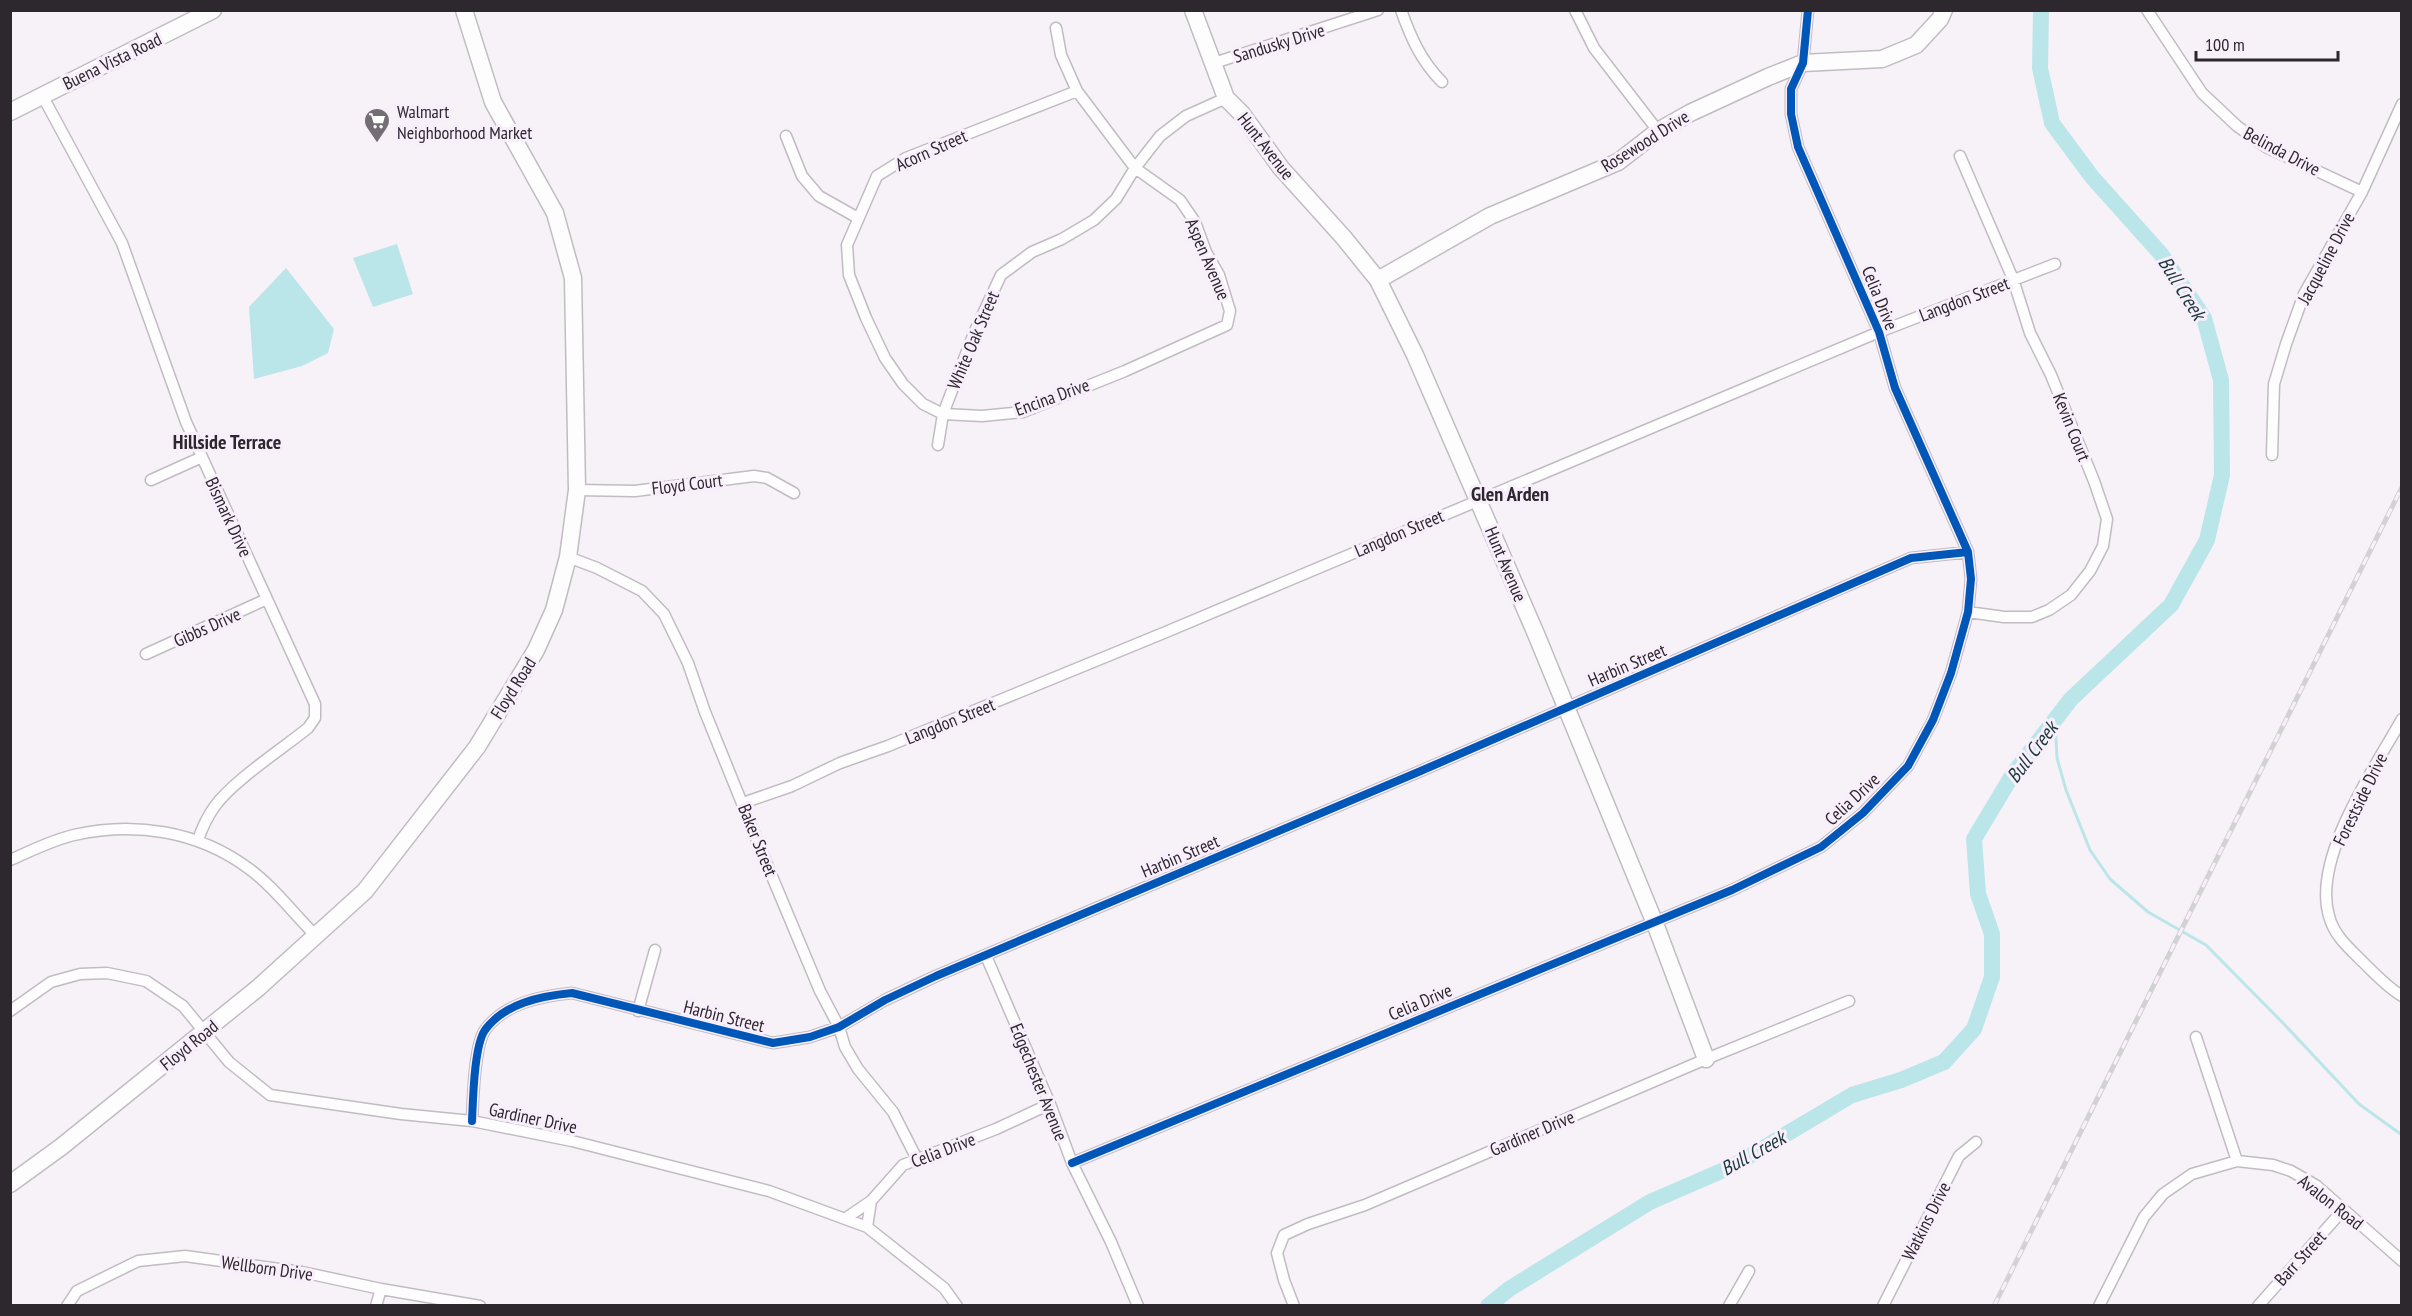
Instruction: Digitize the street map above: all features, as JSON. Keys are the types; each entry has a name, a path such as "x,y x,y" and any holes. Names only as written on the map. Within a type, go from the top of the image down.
{"street":[{"name":"Buena Vista Road","path":"10,112 213,10"},
{"name":"Floyd Road","path":"10,1184 61,1148 204,1033 365,891 477,747 536,650 554,610 568,557 577,490 573,278 555,213 493,102 465,10"},
{"name":"Hunt Avenue","path":"1193,10 1226,98 1242,114 1281,168 1378,280 1415,355 1559,689 1559,711 1654,921 1706,1059"},
{"name":"Sandusky Drive","path":"1214,63 1378,10"},
{"path":"1401,10 1413,43 1428,67 1442,82"},
{"path":"1575,10 1594,48 1658,131"},
{"name":"Celia Drive","path":"1072,1163 1732,890 1821,847 1863,813 1908,766 1933,720 1951,673 1968,612 1971,579 1968,552 1895,388 1879,332 1798,147 1791,114 1791,89 1803,63 1808,10"},
{"name":"Rosewood Drive","path":"1378,280 1490,216 1618,162 1658,131 1690,113 1803,63 1882,59 1916,45 1940,19 1944,10"},
{"name":"Belinda Drive","path":"2147,10 2202,93 2237,126 2266,147 2362,192"},
{"name":"Aspen Avenue","path":"1056,28 1061,55 1077,91 1135,168 1180,200 1195,222 1206,252 1219,275 1230,311 1227,325 1157,356"},
{"name":"Acorn Street","path":"943,414 923,404 903,384 885,358 866,318 849,275 847,245 858,218 877,177 906,158 1077,91"},
{"name":"Bismark Drive","path":"42,95 122,243 170,381 202,457 315,704 315,717 308,728 222,798 205,821 198,840"},
{"name":"White Oak Street","path":"938,445 943,414 974,333 1001,275 1032,252 1062,239 1094,220 1116,199 1135,168 1160,136 1186,116 1226,98"},
{"name":"Jacqueline Drive","path":"2272,455 2274,384 2304,294 2362,192 2402,104"},
{"path":"786,136 802,176 819,196 858,218"},
{"name":"Kevin Court","path":"1960,156 2013,279 2030,333 2051,375 2094,480 2107,519 2103,546 2090,571 2070,595 2049,610 2032,617 2004,617 1968,612"},
{"name":"Langdon Street","path":"743,803 792,786 840,764 963,716 1879,332 2055,264"},
{"name":"Encina Drive","path":"943,414 982,416 1023,412 1157,356"},
{"path":"151,480 202,457"},
{"name":"Floyd Court","path":"577,490 635,491 754,476 767,478 794,493"},
{"name":"Harbin Street","path":"472,1121 479,1049 484,1031 498,1018 522,1002 544,996 572,993 773,1043 810,1038 839,1027 885,1000 936,976 1559,711 1911,558 1968,552"},
{"name":"Baker Street","path":"568,557 597,568 642,591 664,614 688,663 705,712 820,991 850,1054 865,1078 893,1112 917,1159"},
{"name":"Gibbs Drive","path":"146,654 267,599"},
{"name":"Forestside Drive","path":"2402,719 2340,833 2326,879 2325,896 2329,917 2343,942 2386,985 2402,996"},
{"path":"10,860 73,835 108,829 160,830 198,840 249,868 316,936"},
{"path":"638,1011 655,950"},
{"name":"Edgechester Avenue","path":"986,956 1050,1104 1072,1163 1111,1242 1138,1305"},
{"name":"Gardiner Drive","path":"10,1011 51,982 80,974 106,973 146,981 183,1006 229,1062 270,1095 401,1114 472,1121 572,1141 769,1191 867,1227 944,1288 957,1305"},
{"name":"Gardiner Drive","path":"1294,1305 1277,1253 1284,1235 1308,1224 1365,1205 1706,1059 1849,1001"},
{"path":"2099,1305 2144,1217 2163,1194 2192,1174 2237,1161 2196,1036"},
{"name":"Celia Drive","path":"846,1218 871,1201 903,1165 996,1129 1050,1104"},
{"name":"Watkins Drive","path":"1883,1305 1959,1156 1976,1142"},
{"name":"Avalon Road","path":"2237,1161 2259,1162 2291,1171 2317,1186 2402,1261"},
{"path":"867,1227 871,1201"},
{"name":"Barr Street","path":"2259,1305 2343,1210"},
{"name":"Wellborn Drive","path":"67,1305 77,1291 138,1261 185,1256 302,1272 381,1289 480,1305"},
{"path":"1729,1305 1749,1271"},
{"path":"376,1305 381,1289"}],"water":[{"path":"397,244 413,294 373,307 353,258"},
{"path":"286,268 334,329 328,353 302,366 254,379 249,307"}],"waterway":[{"name":"Bull Creek","path":"1488,1306 1509,1289 1650,1202 1733,1166 1852,1095 1901,1080 1944,1062 1974,1029 1992,977 1992,934 1978,894 1974,839 2013,774 2071,699 2171,605 2207,540 2222,475 2221,380 2204,318 2161,254 2092,177 2052,123 2040,68 2041,10"},
{"path":"2055,720 2057,758 2066,790 2090,850 2110,879 2148,912 2206,945 2359,1104 2402,1135"}],"railway":[{"path":"1994,1306 2402,487"}],"cycle path":[{"path":"1072,1163 1732,890 1821,847 1863,813 1908,766 1933,720 1951,673 1968,612 1971,579 1968,552 1895,388 1879,332 1798,147 1791,114 1791,89 1803,63 1808,10"},
{"path":"472,1121 475,1074 481,1038 493,1021 524,1002 572,993 773,1043 810,1037 839,1027 885,1000 936,976 1416,773 1911,558 1968,552"}],"place":[{"name":"Walmart Neighborhood Market","path":"377,144"}],"district":[{"name":"Hillside Terrace","path":"227,442"},
{"name":"Glen Arden","path":"1510,494"}]}
